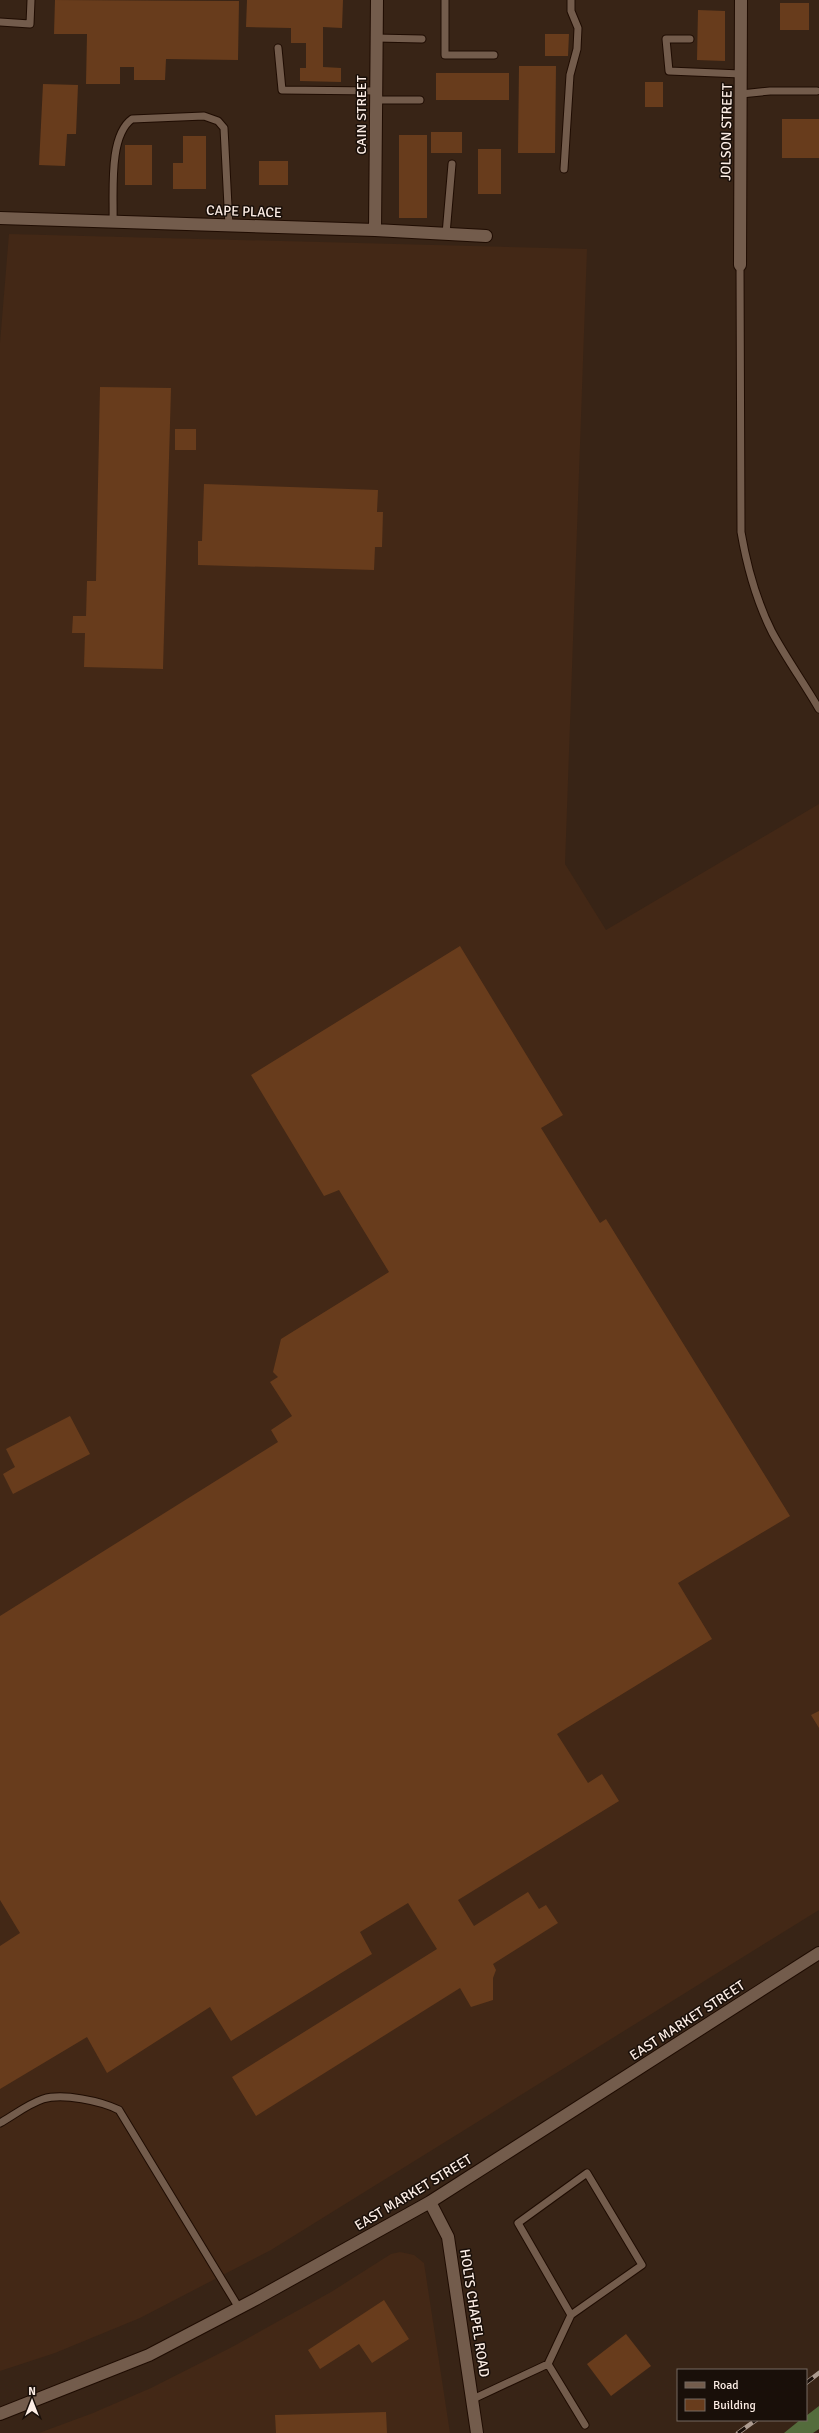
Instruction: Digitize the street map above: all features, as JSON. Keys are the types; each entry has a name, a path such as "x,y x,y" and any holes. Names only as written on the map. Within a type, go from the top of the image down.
{"street":[{"name":"CAIN STREET","path":"375,230 377,0"},
{"name":"JOLSON STREET","path":"740,265 742,0"},
{"name":"CAPE PLACE","path":"0,218 375,230 486,236"},
{"name":"EAST MARKET STREET","path":"0,2414 149,2355 239,2308 430,2202 819,1953"},
{"name":"HOLTS CHAPEL ROAD","path":"430,2202 448,2237 477,2433"}],"lane":[{"path":"0,22 30,24 31,0"},
{"path":"445,0 445,54 494,55"},
{"path":"564,169 570,75 577,49 578,28 571,11 571,0"},
{"path":"376,38 422,39"},
{"path":"690,39 666,38 669,71 742,74"},
{"path":"278,48 282,90 420,100"},
{"path":"741,94 770,91 816,91"},
{"path":"113,222 116,148 125,124 132,119 204,116 218,121 224,128 230,226"},
{"path":"446,234 452,164"},
{"path":"740,265 741,532 746,559 763,611 773,634 819,709"},
{"path":"0,2123 44,2099 77,2099 103,2102 119,2110 239,2308"},
{"path":"472,2399 548,2364 571,2315 642,2265 587,2173 518,2223 571,2315"},
{"path":"548,2364 585,2425"}],"shaded area":[{"path":"9,234 587,249 565,864 606,930 819,804 819,1910 271,2250 140,2318 55,2353 0,2371 0,343"},
{"path":"400,2252 414,2255 424,2263 450,2433 39,2433 93,2413 151,2388 232,2347 331,2292 391,2254"}],"green space":[{"path":"819,2406 819,2429 813,2433 784,2433 799,2421 807,2421 807,2415"}],"building":[{"path":"55,0 239,1 238,60 166,59 165,80 134,80 134,67 120,67 120,84 86,84 87,34 54,34"},
{"path":"247,0 343,0 342,28 323,27 323,67 341,68 341,82 300,81 300,68 306,68 306,43 291,43 291,28 246,27"},
{"path":"780,3 809,3 809,30 780,30"},
{"path":"698,10 725,11 725,61 697,60"},
{"path":"545,34 569,34 568,56 545,56"},
{"path":"519,66 556,66 555,153 518,153"},
{"path":"436,73 509,73 509,100 436,100"},
{"path":"645,82 663,82 663,107 645,107"},
{"path":"43,84 78,85 76,134 67,134 65,166 39,165"},
{"path":"782,119 819,119 819,158 782,158"},
{"path":"431,132 462,132 462,153 431,153"},
{"path":"399,135 427,135 427,218 399,218"},
{"path":"183,136 206,136 206,189 173,189 173,163 183,163"},
{"path":"125,145 152,145 152,185 125,185"},
{"path":"478,149 501,149 501,194 478,194"},
{"path":"259,161 288,161 288,185 259,185"},
{"path":"100,387 171,388 163,669 84,667 85,633 72,633 73,616 86,616 87,581 96,581"},
{"path":"175,429 196,429 196,450 175,450"},
{"path":"204,484 378,490 377,512 383,512 382,547 375,547 374,570 198,565 198,541 202,541"},
{"path":"460,946 563,1115 541,1128 600,1223 606,1219 790,1516 678,1583 712,1639 557,1734 588,1783 602,1774 619,1801 458,1900 474,1926 528,1892 539,1909 546,1905 558,1923 493,1964 496,1970 493,1978 493,2000 471,2007 460,1988 256,2116 232,2077 437,1949 408,1903 360,1932 372,1954 231,2041 210,2007 107,2073 87,2037 0,2089 0,1946 20,1933 0,1900 0,1616 278,1442 271,1430 292,1416 270,1382 278,1377 273,1372 281,1339 389,1272 339,1190 324,1196 251,1075"},
{"path":"70,1416 90,1454 13,1494 3,1474 15,1467 6,1449"},
{"path":"819,1711 819,1728 811,1715"},
{"path":"384,2300 409,2339 372,2363 359,2344 320,2369 308,2350"},
{"path":"626,2334 651,2366 611,2396 587,2364"},
{"path":"386,2412 387,2433 276,2433 275,2415"}],"railway":[{"path":"807,2382 819,2373"},
{"path":"738,2433 755,2421"}]}
